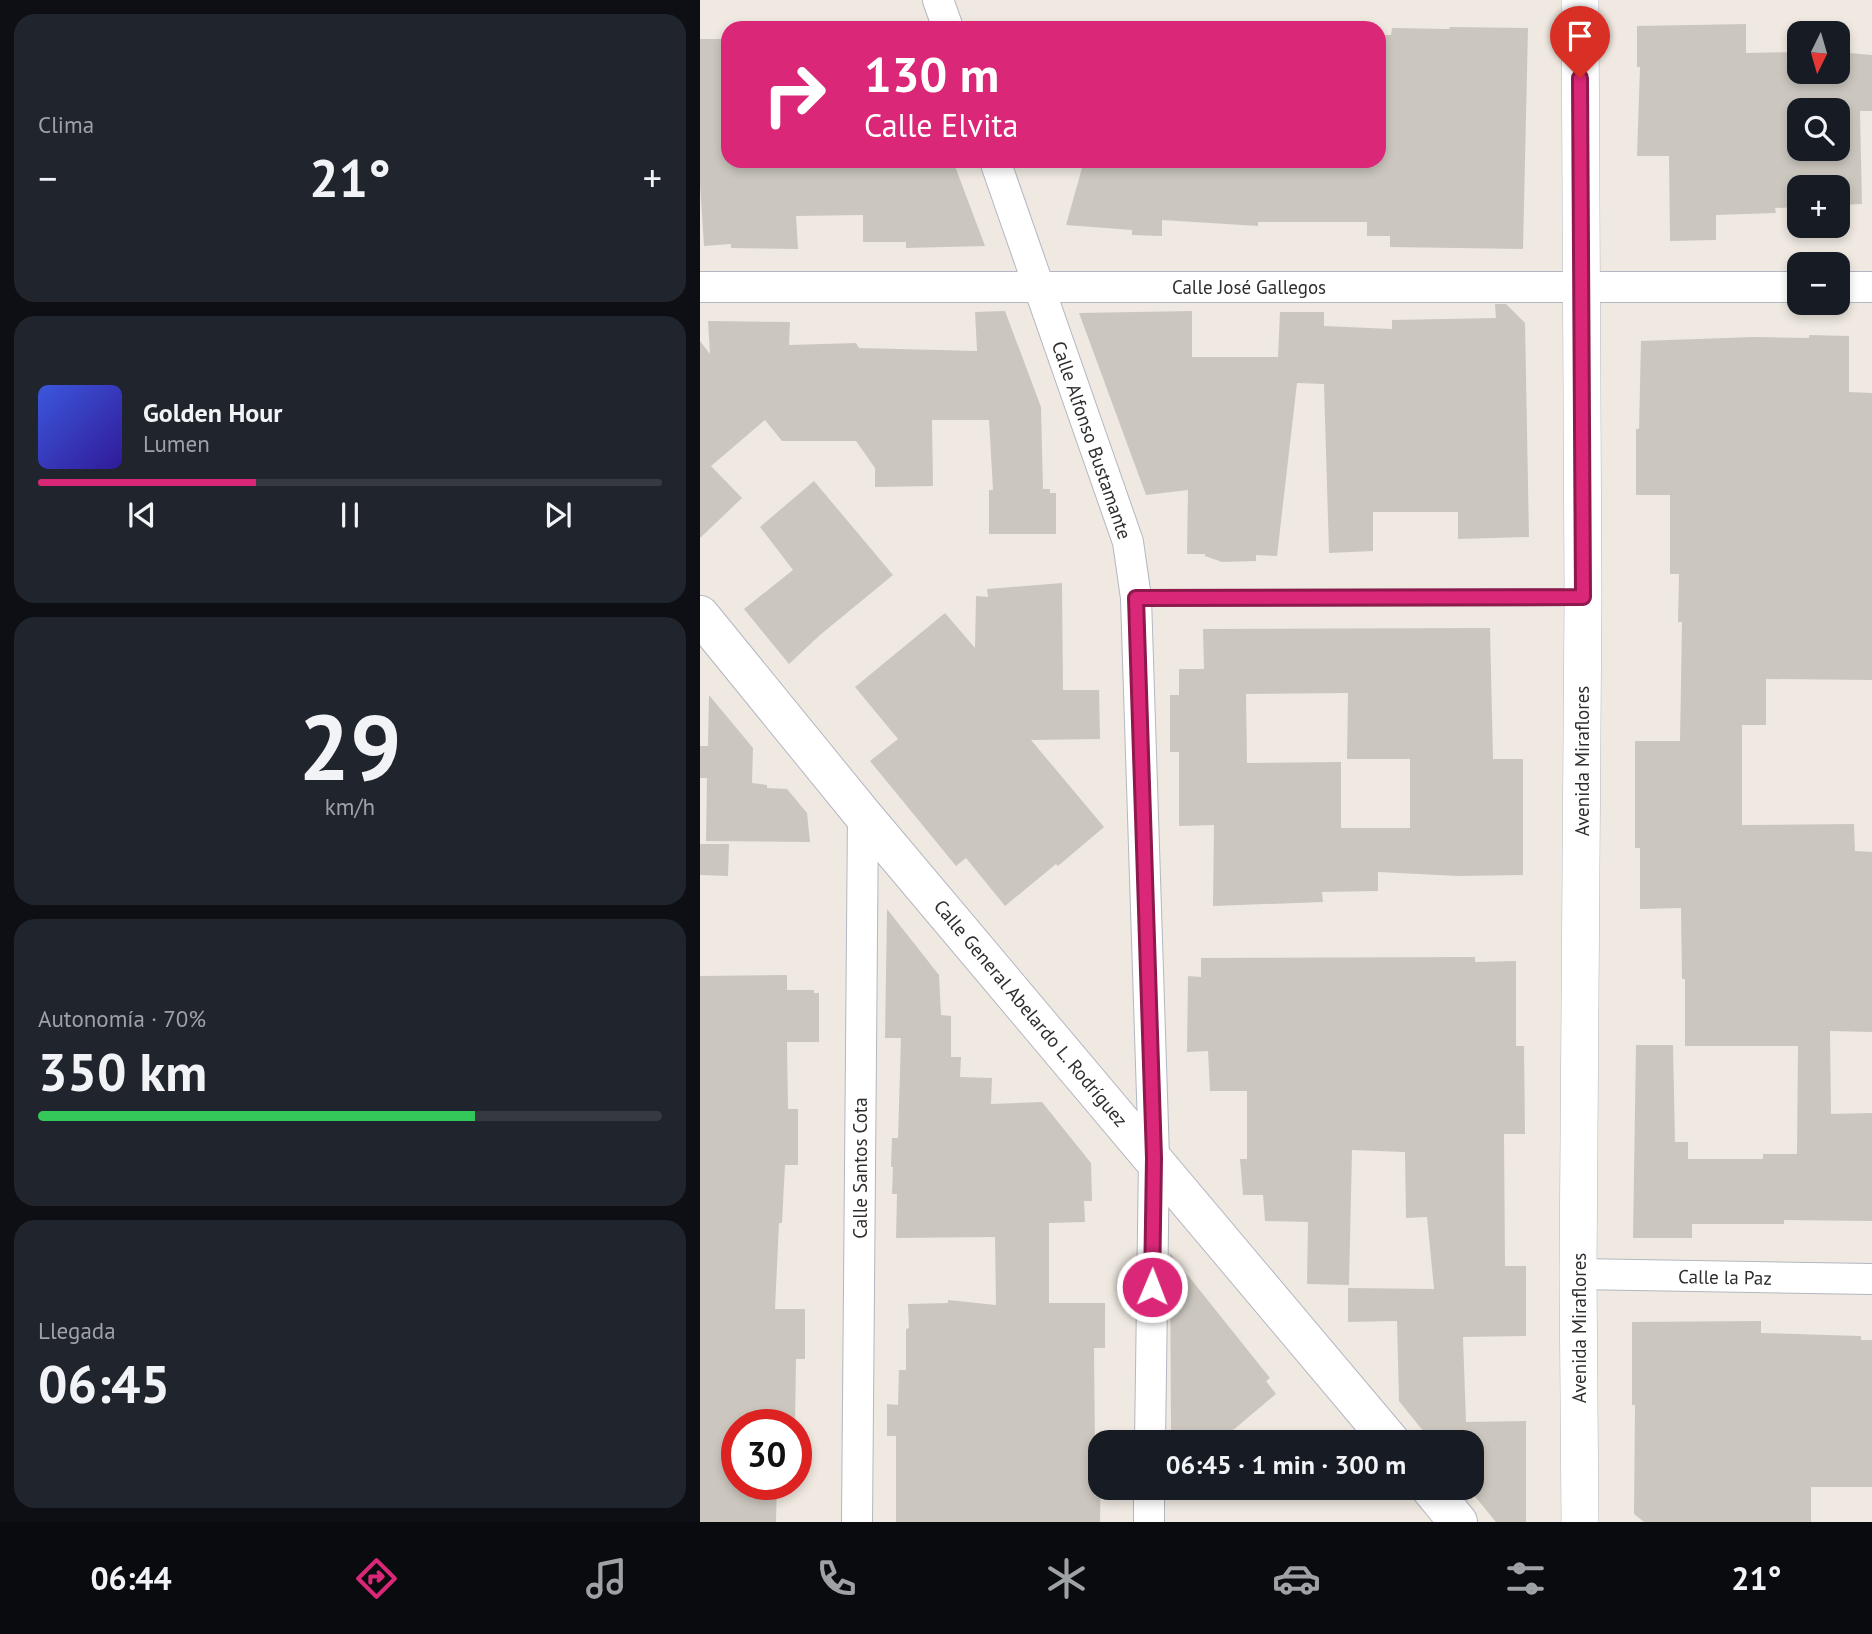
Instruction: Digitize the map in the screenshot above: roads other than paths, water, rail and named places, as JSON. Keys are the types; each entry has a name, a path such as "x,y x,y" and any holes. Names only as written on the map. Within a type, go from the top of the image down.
{"main road":[{"name":"Calle General Abelardo L. Rodríguez","path":"700,615 863,814 1381,1430"},
{"path":"1440,1500 1458,1522"}],"street":[{"path":"938,0 946,21"},
{"name":"Avenida Miraflores","path":"1580,0 1583,597 1578,1274 1580,1522"},
{"name":"Calle Alfonso Bustamante","path":"997,168 1128,542 1136,598 1154,1158 1150,1430"},
{"name":"Calle José Gallegos","path":"700,287 1787,287"},
{"path":"1850,287 1872,287"},
{"name":"Calle Santos Cota","path":"857,1522 863,814"},
{"name":"Calle la Paz","path":"1578,1274 1872,1279"},
{"path":"1149,1500 1149,1522"}],"lane":[{"path":"1136,598 1583,597"}]}
